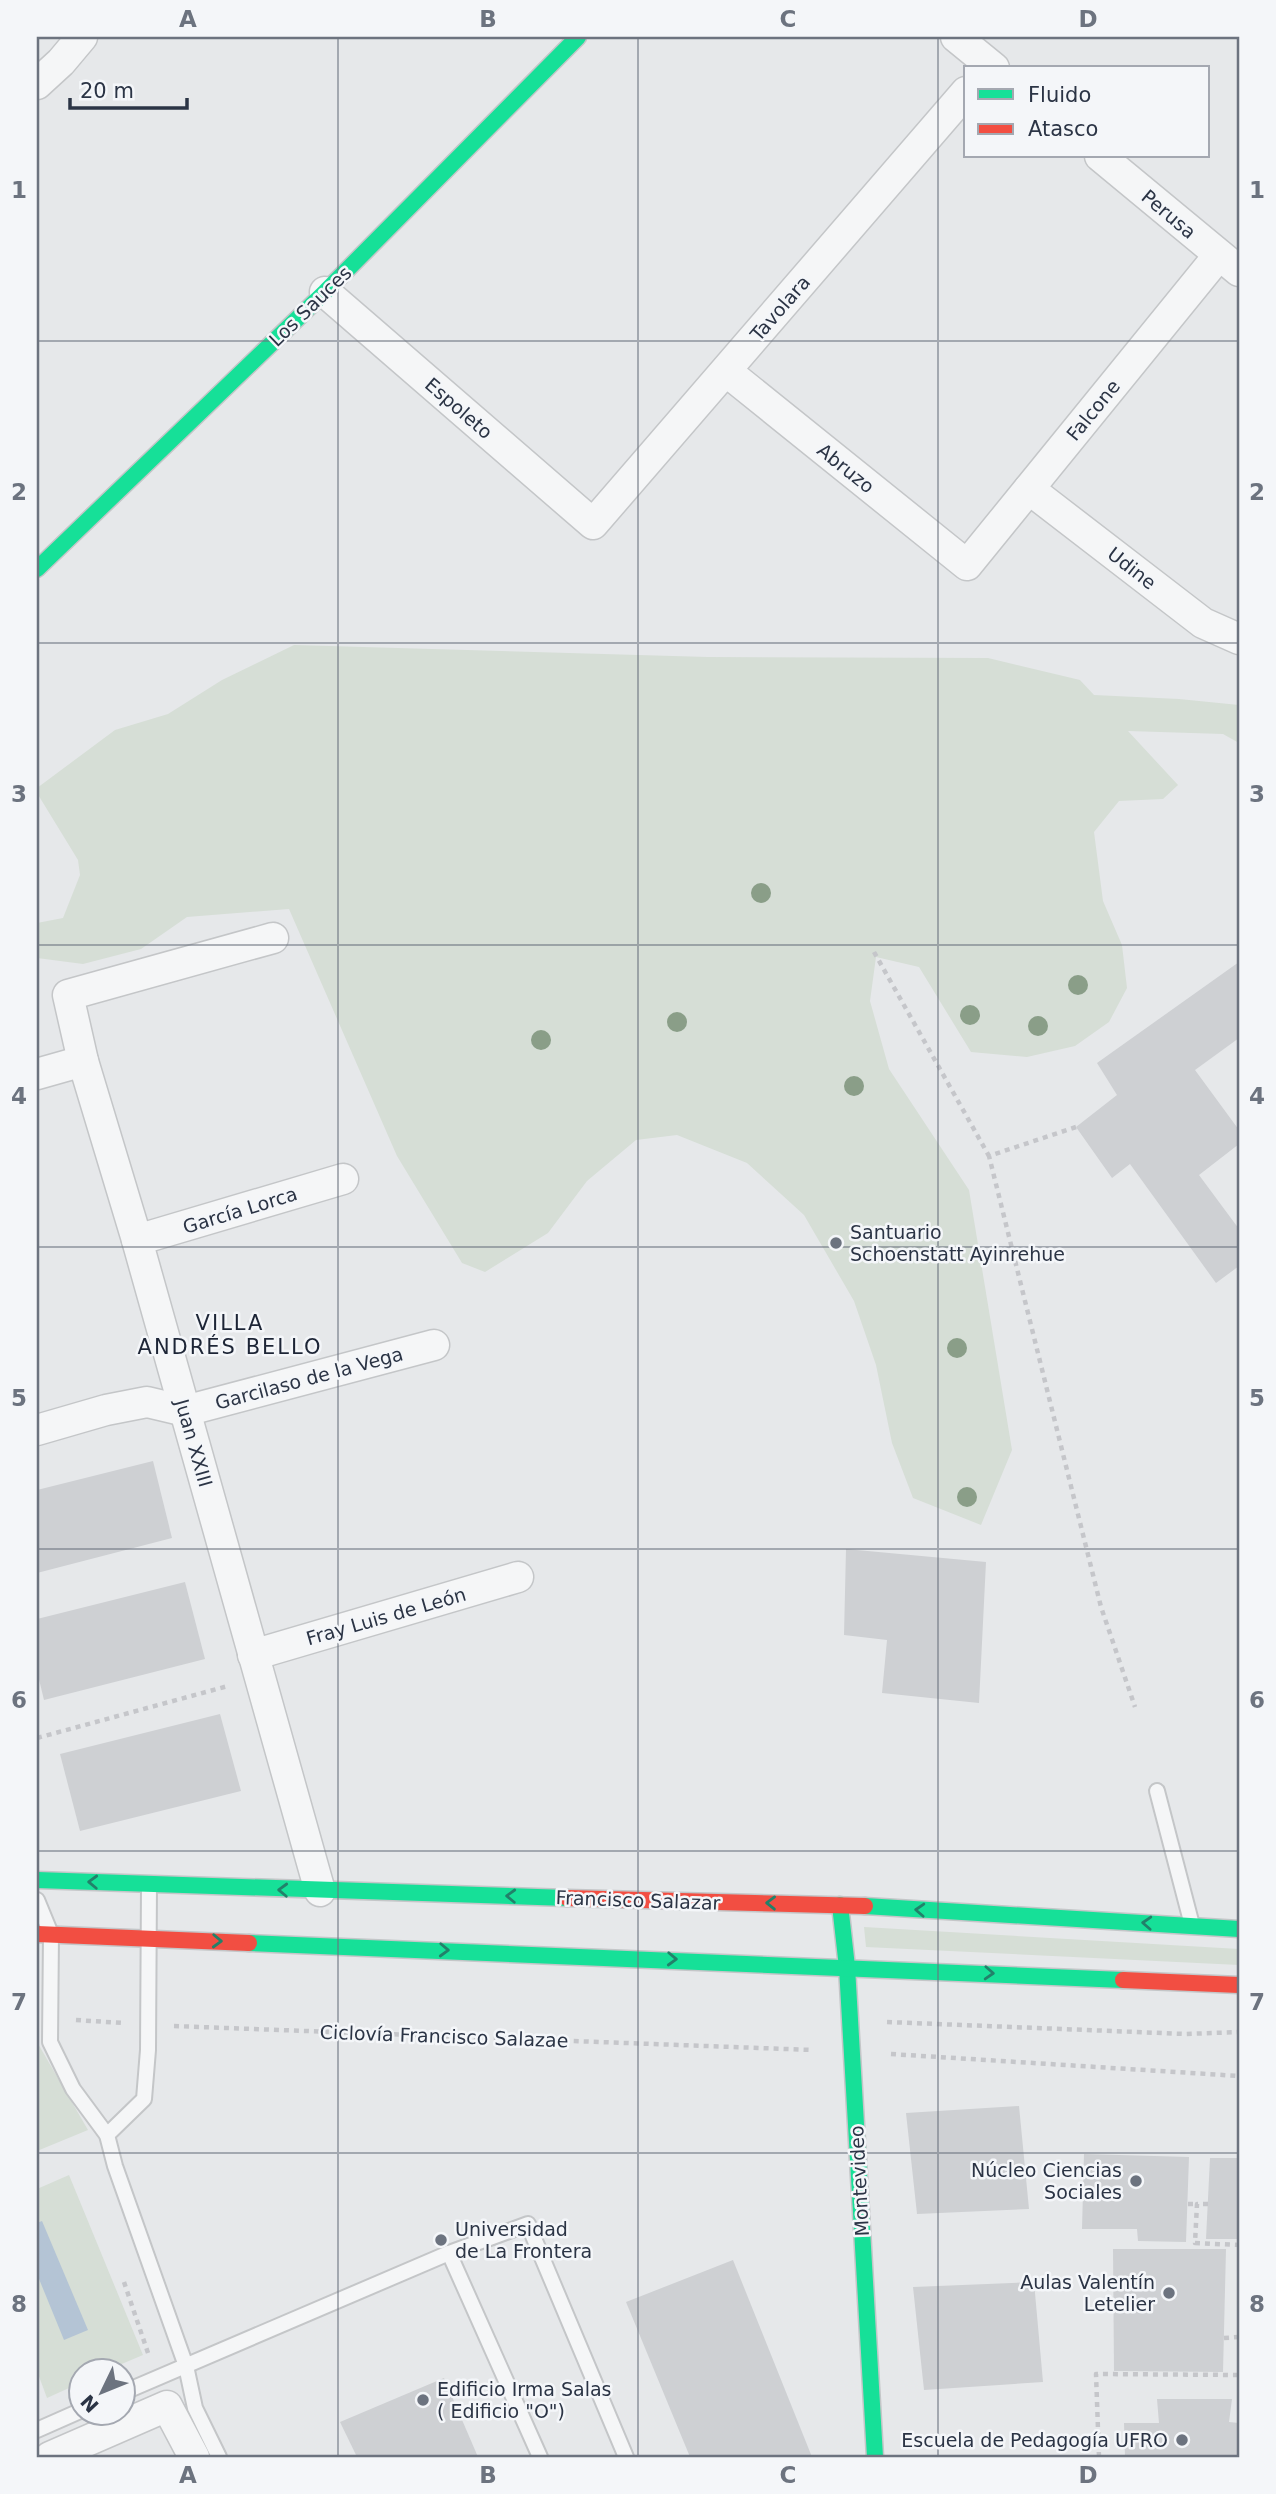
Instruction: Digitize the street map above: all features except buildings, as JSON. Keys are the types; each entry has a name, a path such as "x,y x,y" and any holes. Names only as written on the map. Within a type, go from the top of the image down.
{"main road":[{"name":"Los Sauces","path":"37,569 326,292 578,37"},
{"name":"Francisco Salazar","path":"37,1880 320,1891 840,1905 1239,1929"},
{"name":"Montevideo","path":"840,1905 847,1967 875,2457"},
{"path":"44,1934 1239,1985"}],"street":[{"path":"37,84 61,62 82,37"},
{"path":"956,37 989,66"},
{"name":"Tavolara","path":"593,524 964,94"},
{"name":"Perusa","path":"1102,158 1229,263"},
{"name":"Falcone","path":"967,565 1029,489 1229,263"},
{"name":"Espoleto","path":"326,292 593,524"},
{"name":"Abruzo","path":"726,371 967,565"},
{"name":"Udine","path":"1029,489 1203,623 1239,639"},
{"name":"Juan XXIII","path":"273,938 68,995 83,1060 137,1240 320,1891"},
{"path":"37,1074 83,1060"},
{"name":"García Lorca","path":"137,1240 343,1179"},
{"name":"Garcilaso de la Vega","path":"185,1411 434,1345"},
{"path":"37,1430 106,1410 147,1402 185,1411"},
{"name":"Fray Luis de León","path":"253,1655 518,1577"},
{"path":"50,2457 167,2406 194,2457"}],"lane":[{"path":"1157,1791 1192,1926"},
{"path":"107,2135 144,2099 148,2025 149,1884"},
{"path":"37,1900 44,1934 50,2042 73,2089 107,2135 115,2166 186,2366 195,2408 219,2457"},
{"path":"136,2387 449,2253 528,2224 626,2457"},
{"path":"449,2253 540,2457"},
{"path":"37,2430 66,2417"}],"path":[{"path":"874,952 989,1156 1101,1607 1135,1707"},
{"path":"989,1156 1076,1127"},
{"path":"37,1738 236,1684"},
{"name":"Ciclovía Francisco Salazae","path":"50,2018 148,2025 852,2051 1239,2076"},
{"path":"850,2020 1185,2034 1239,2032"},
{"path":"1188,2204 1208,2204"},
{"path":"1198,2204 1195,2243 1239,2245"},
{"path":"1224,2338 1239,2337"},
{"path":"1100,2457 1096,2374 1239,2375"}],"shaded area":[{"path":"294,645 708,657 988,658 1080,680 1094,695 1239,705 1239,743 1223,734 1128,731 1178,785 1163,799 1119,801 1094,832 1103,901 1122,945 1127,988 1109,1022 1075,1046 1027,1057 971,1052 919,967 876,957 870,1001 889,1069 969,1190 1012,1450 981,1525 913,1498 892,1443 876,1365 854,1301 804,1215 747,1163 677,1135 636,1140 587,1181 548,1233 485,1272 462,1263 397,1156 289,909 187,917 141,949 83,964 37,958 37,923 63,918 80,875 78,860 37,793 37,788 115,730 168,714 222,680"},
{"path":"864,1927 1239,1949 1239,1965 866,1947"},
{"path":"37,2042 88,2130 37,2151"},
{"path":"69,2175 143,2355 136,2358 66,2358 66,2389 47,2398 37,2371 37,2189"}],"water":[{"path":"42,2221 88,2330 64,2340 37,2274 37,2223"}],"traffic: fast":[{"path":"37,569 325,292 578,37"},
{"path":"37,1880 567,1898"},
{"path":"840,1905 847,1967 875,2457"},
{"path":"865,1906 1239,1929"},
{"path":"249,1943 1123,1980"}],"traffic: jam":[{"path":"567,1898 865,1906"},
{"path":"37,1934 249,1943"},
{"path":"1123,1980 1239,1985"}],"place":[{"name":"Santuario Schoenstatt Ayinrehue","path":"836,1243"},
{"name":"Núcleo Ciencias Sociales","path":"1136,2181"},
{"name":"Universidad de La Frontera","path":"441,2240"},
{"name":"Aulas Valentín Letelier","path":"1169,2293"},
{"name":"Edificio Irma Salas ( Edificio \"O\")","path":"423,2400"},
{"name":"Escuela de Pedagogía UFRO","path":"1182,2440"}],"district":[{"name":"VILLA ANDRÉS BELLO","path":"230,1335"}]}
